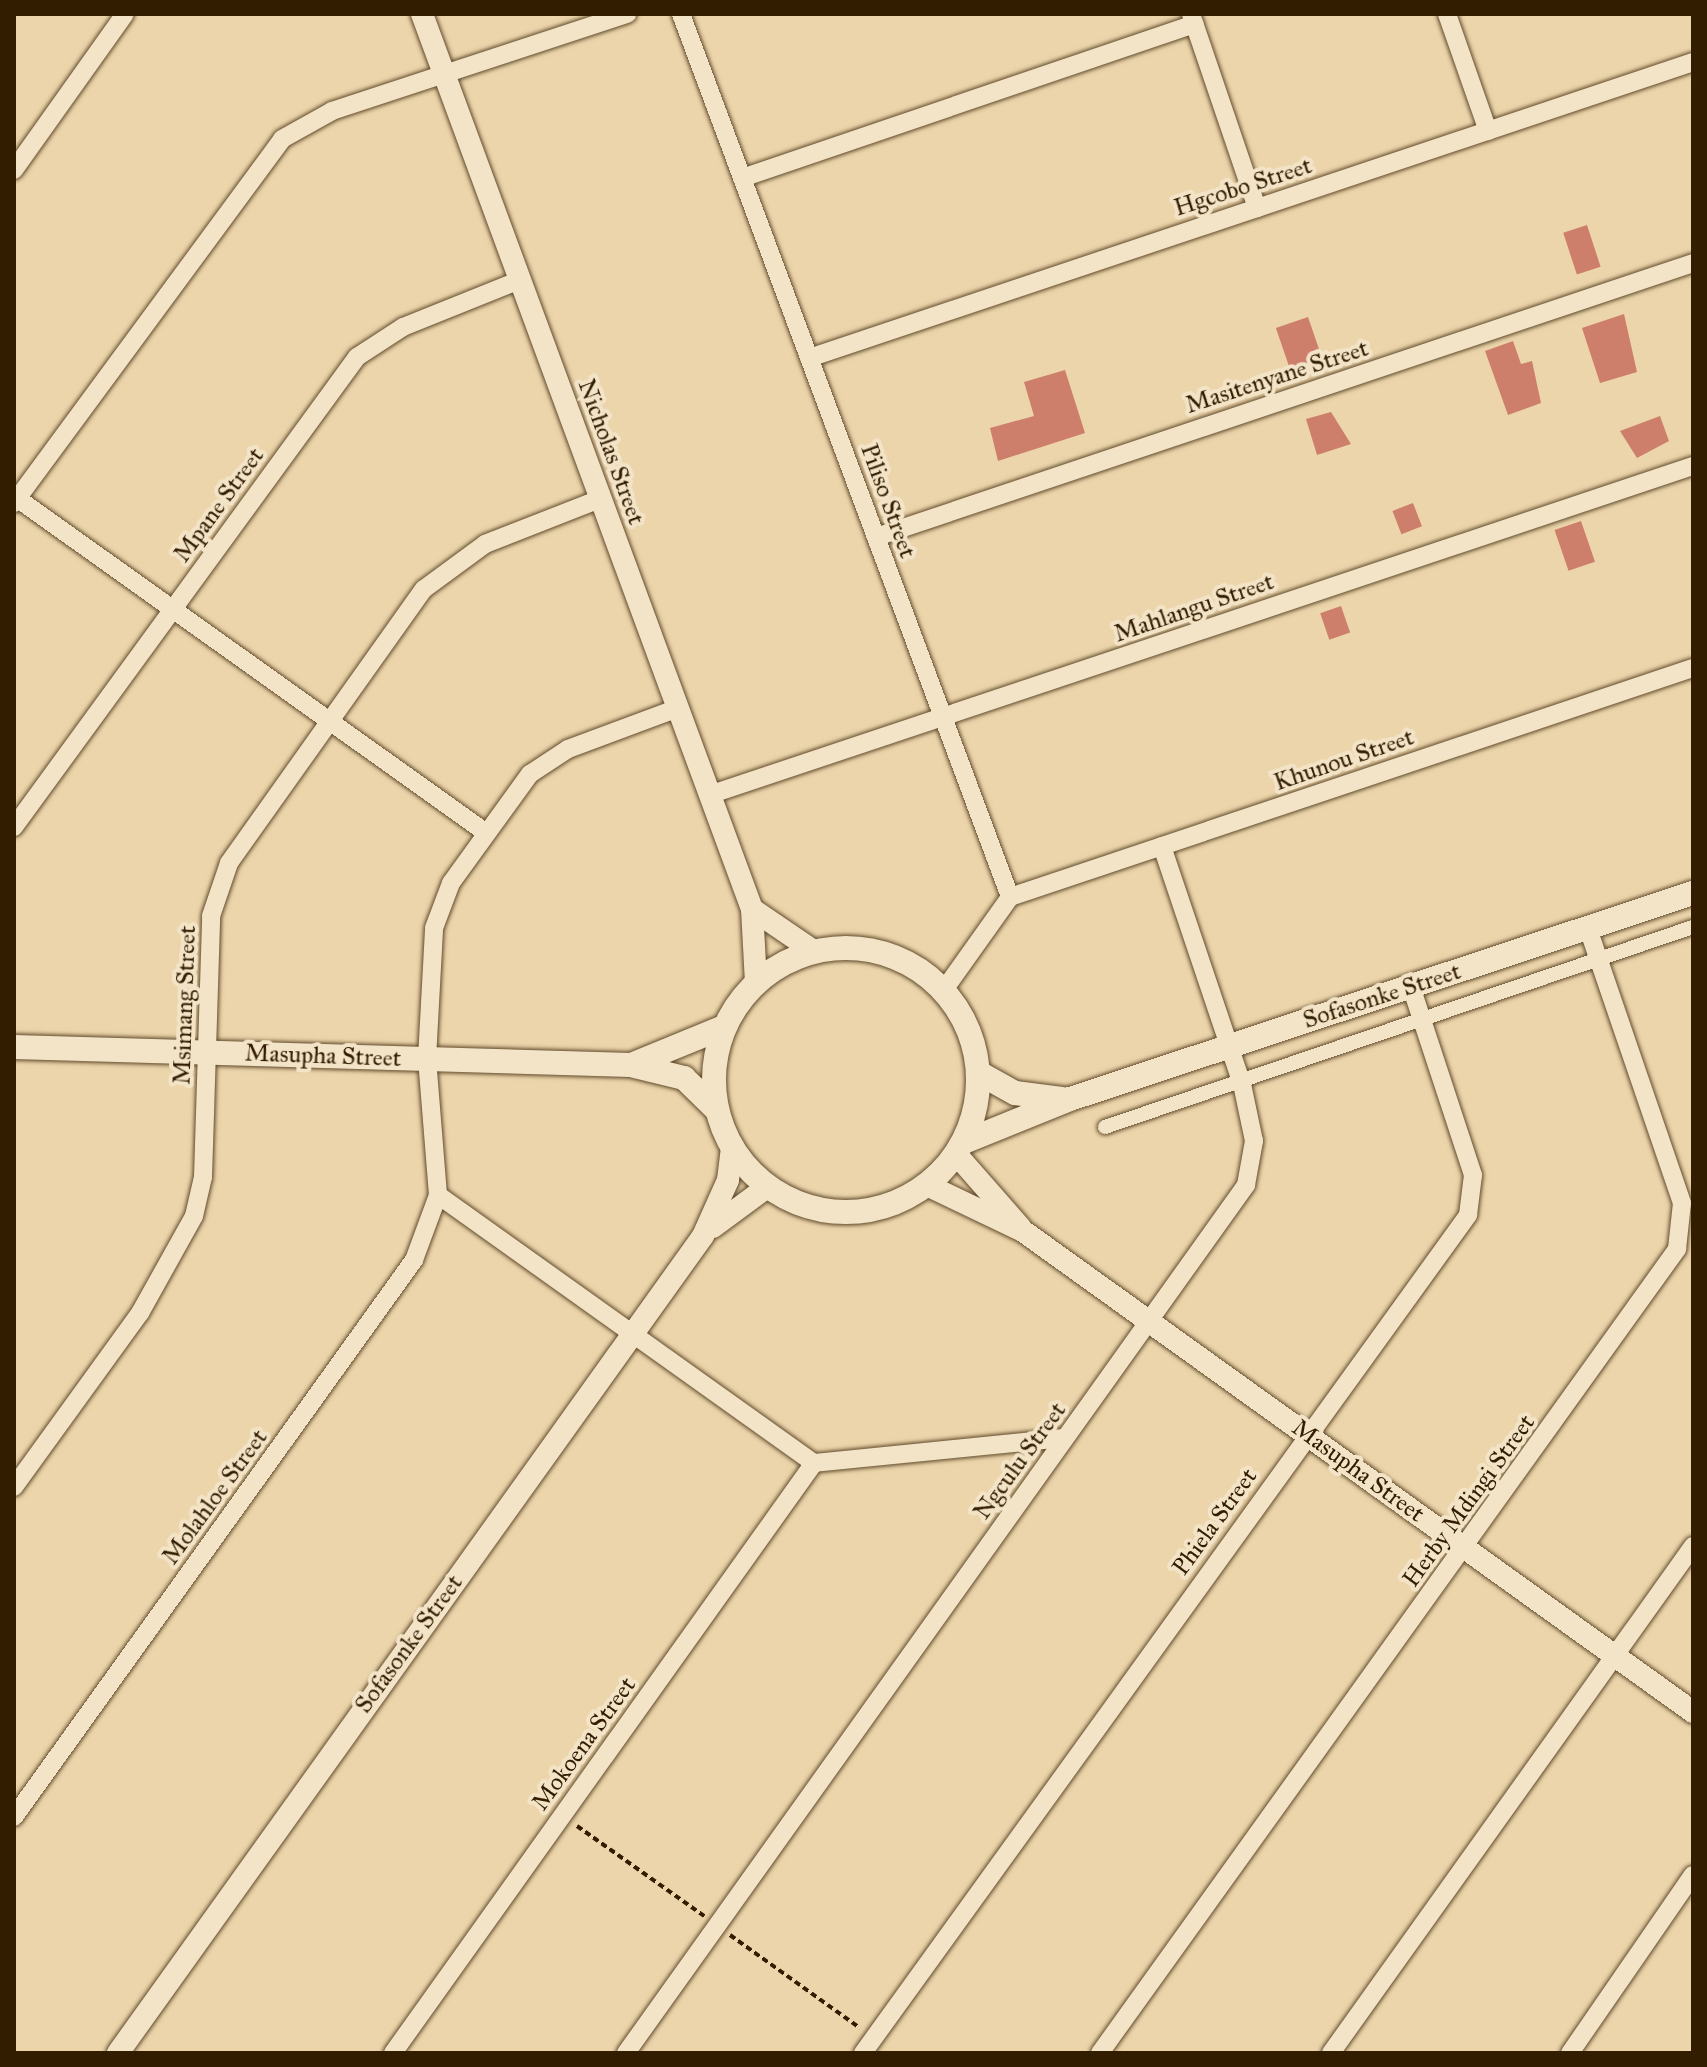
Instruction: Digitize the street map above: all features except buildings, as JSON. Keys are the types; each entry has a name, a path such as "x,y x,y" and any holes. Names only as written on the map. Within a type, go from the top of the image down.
{"main road":[{"name":"Sofasonke Street","path":"960,1148 979,1073 963,1017 944,990 885,953 815,952 756,982 724,1027 714,1068 716,1109 732,1148 767,1187 805,1206 847,1213 890,1206 927,1185 960,1148 1070,1099 1693,893"},
{"name":"Masupha Street","path":"631,1065 724,1027"},
{"name":"Masupha Street","path":"14,1047 631,1065 684,1078 716,1109"},
{"name":"Sofasonke Street","path":"979,1073 1015,1093 1070,1099"}],"street":[{"path":"14,170 125,14"},
{"name":"Nicholas Street","path":"422,14 752,909 756,982"},
{"path":"485,832 15,499 282,139 332,111 627,14"},
{"name":"Piliso Street","path":"681,14 1010,897"},
{"path":"1447,14 1488,131"},
{"path":"742,178 1192,19 1257,208"},
{"name":"Hgcobo Street","path":"809,358 1693,62"},
{"name":"Masitenyane Street","path":"876,537 1693,263"},
{"name":"Mpane Street","path":"14,827 357,357 403,327 520,280"},
{"name":"Mahlangu Street","path":"709,795 1693,466"},
{"name":"Msimang Street","path":"14,1487 180,1249 203,1177 209,1053 210,928 218,887 328,720 444,570 485,544 600,499"},
{"name":"Khunou Street","path":"1010,897 1693,668"},
{"path":"678,708 547,761 485,832 451,883 434,928 427,1059 438,1195 637,1331 814,1463 1065,1438"},
{"name":"Ngculu Street","path":"626,2053 1065,1438 1222,1226 1254,1166 1242,1084 1162,846"},
{"path":"944,990 1010,897"},
{"path":"752,909 815,952"},
{"path":"1105,1127 1242,1084 1693,927"},
{"name":"Herby Mdingi Street","path":"1100,2053 1465,1548 1681,1238 1682,1203 1588,928"},
{"name":"Phiela Street","path":"863,2053 1474,1202 1473,1175 1411,986"},
{"name":"Sofasonke Street","path":"118,2053 703,1236 728,1180 732,1148"},
{"name":"Masupha Street","path":"960,1148 1023,1231"},
{"name":"Masupha Street","path":"927,1185 1023,1231 1693,1712"},
{"name":"Sofasonke Street","path":"703,1236 767,1187"},
{"name":"Molahloe Street","path":"14,1817 414,1260 438,1195"},
{"name":"Mokoena Street","path":"393,2053 814,1463"},
{"path":"1331,2053 1693,1546"},
{"path":"1570,2053 1693,1875"}]}
